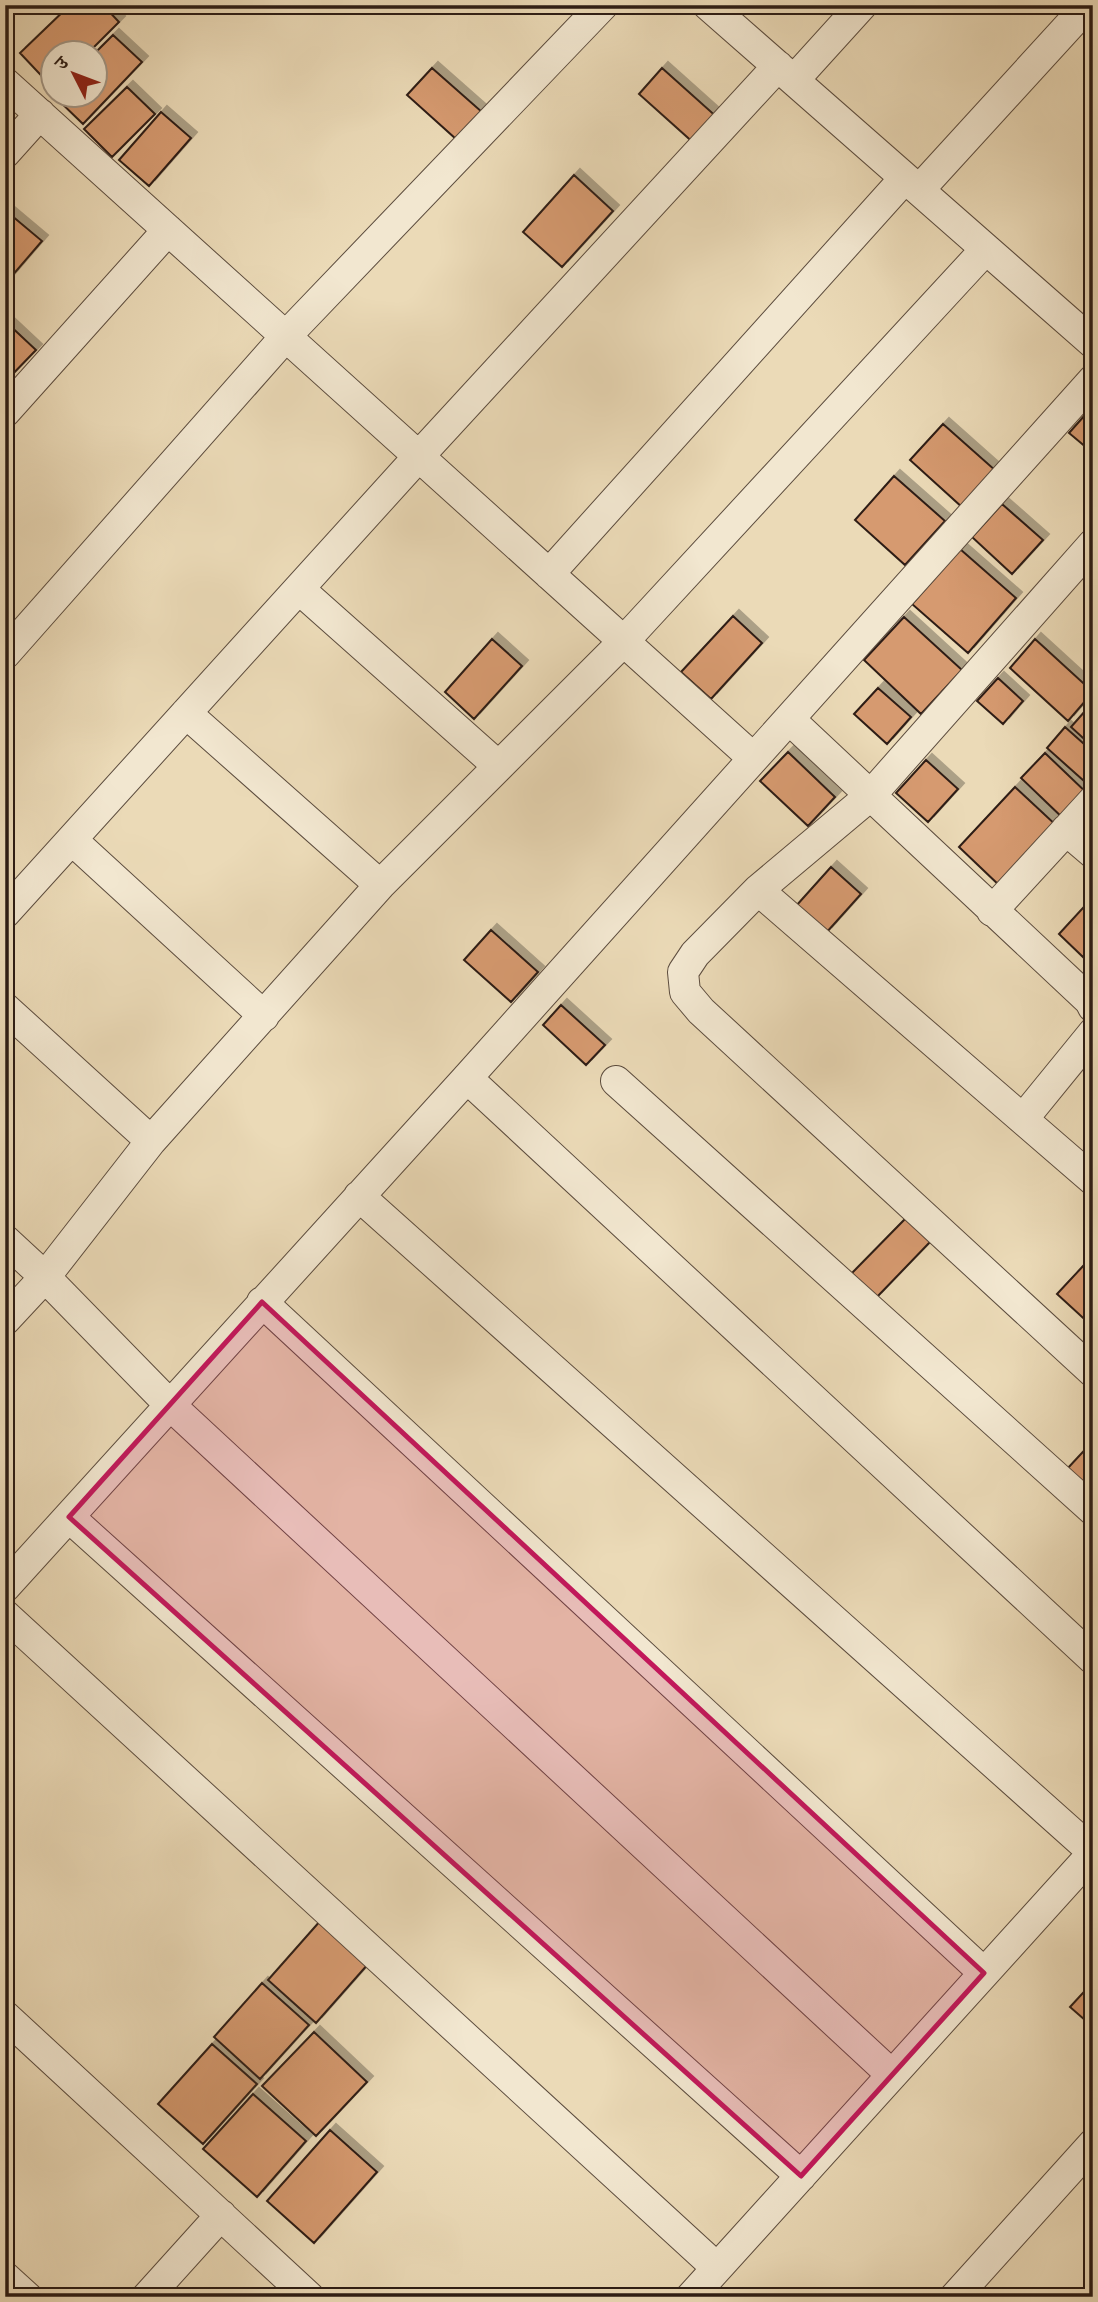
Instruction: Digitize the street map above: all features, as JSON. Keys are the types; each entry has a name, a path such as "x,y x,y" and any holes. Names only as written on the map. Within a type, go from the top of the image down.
{"street":[{"path":"5,654 286,336 603,5"},
{"path":"5,913 419,456 786,73 862,5"},
{"path":"549,574 912,184 1088,5"},
{"path":"715,7 786,73 1093,343"},
{"path":"5,83 753,758"},
{"path":"5,153 40,114"},
{"path":"5,412 168,230"},
{"path":"5,1320 45,1277 151,1141 380,885 497,765 624,641 986,248"},
{"path":"5,1587 467,1078 1093,380"},
{"path":"1093,544 870,796 758,890 695,954 683,972 685,992 701,1011 1093,1372"},
{"path":"299,589 497,765"},
{"path":"186,713 380,885"},
{"path":"789,719 1090,1001 1093,1007"},
{"path":"992,911 1093,801"},
{"path":"1066,830 1093,853"},
{"path":"72,840 264,1016"},
{"path":"758,890 1093,1180"},
{"path":"5,1008 151,1141"},
{"path":"1023,1119 1093,1033"},
{"path":"467,1078 1093,1659"},
{"path":"616,1081 1093,1510"},
{"path":"359,1196 1093,1853 691,2297"},
{"path":"5,1240 45,1277 170,1405 892,2075"},
{"path":"262,1303 984,1973"},
{"path":"69,1517 801,2176"},
{"path":"5,1615 717,2268"},
{"path":"5,2015 309,2297"},
{"path":"955,2297 1093,2144"},
{"path":"148,2297 221,2215"},
{"path":"5,2277 27,2297"}],"highlighted area":[{"path":"262,1302 984,1973 801,2176 69,1517"}],"building":[{"path":"70,5 103,5 119,22 103,38 38,38 38,72 20,53"},
{"path":"113,35 142,62 108,98 108,40"},
{"path":"432,68 491,120 466,148 407,95"},
{"path":"662,68 719,119 696,145 639,94"},
{"path":"127,87 155,114 112,157 84,129"},
{"path":"66,108 98,108 83,124"},
{"path":"161,112 191,138 149,186 119,160"},
{"path":"574,175 613,211 562,267 523,232"},
{"path":"5,210 42,241 5,284"},
{"path":"5,321 36,350 5,382"},
{"path":"1093,406 1093,453 1069,433"},
{"path":"943,424 996,471 963,508 910,460"},
{"path":"894,476 945,521 905,565 855,520"},
{"path":"1002,504 1043,540 1012,574 972,537"},
{"path":"960,549 1016,598 968,653 912,604"},
{"path":"733,616 762,643 711,699 681,672"},
{"path":"904,617 962,670 921,714 864,660"},
{"path":"492,639 522,666 474,719 445,692"},
{"path":"1035,639 1093,692 1068,721 1010,668"},
{"path":"998,678 1023,701 1003,724 977,701"},
{"path":"878,688 911,717 887,744 854,714"},
{"path":"1093,702 1093,747 1071,727"},
{"path":"1065,727 1093,752 1093,789 1047,748"},
{"path":"788,752 835,797 808,826 760,781"},
{"path":"1045,753 1090,796 1066,821 1021,778"},
{"path":"926,760 958,789 928,822 896,793"},
{"path":"1015,787 1058,827 1001,887 959,847"},
{"path":"831,867 861,894 826,933 796,906"},
{"path":"1093,897 1093,947 1083,957 1059,934"},
{"path":"491,930 538,972 511,1002 464,960"},
{"path":"561,1005 605,1045 586,1065 543,1025"},
{"path":"906,1218 930,1242 876,1298 851,1274"},
{"path":"1085,1264 1093,1271 1093,1327 1057,1294"},
{"path":"1093,1441 1093,1492 1067,1469"},
{"path":"321,1920 369,1963 316,2023 268,1980"},
{"path":"1093,1982 1093,2027 1070,2007"},
{"path":"262,1983 309,2025 260,2079 214,2037"},
{"path":"314,2032 367,2082 316,2136 262,2086"},
{"path":"212,2044 257,2084 203,2144 158,2104"},
{"path":"253,2094 306,2141 257,2197 203,2149"},
{"path":"330,2130 377,2172 314,2243 267,2201"}]}
